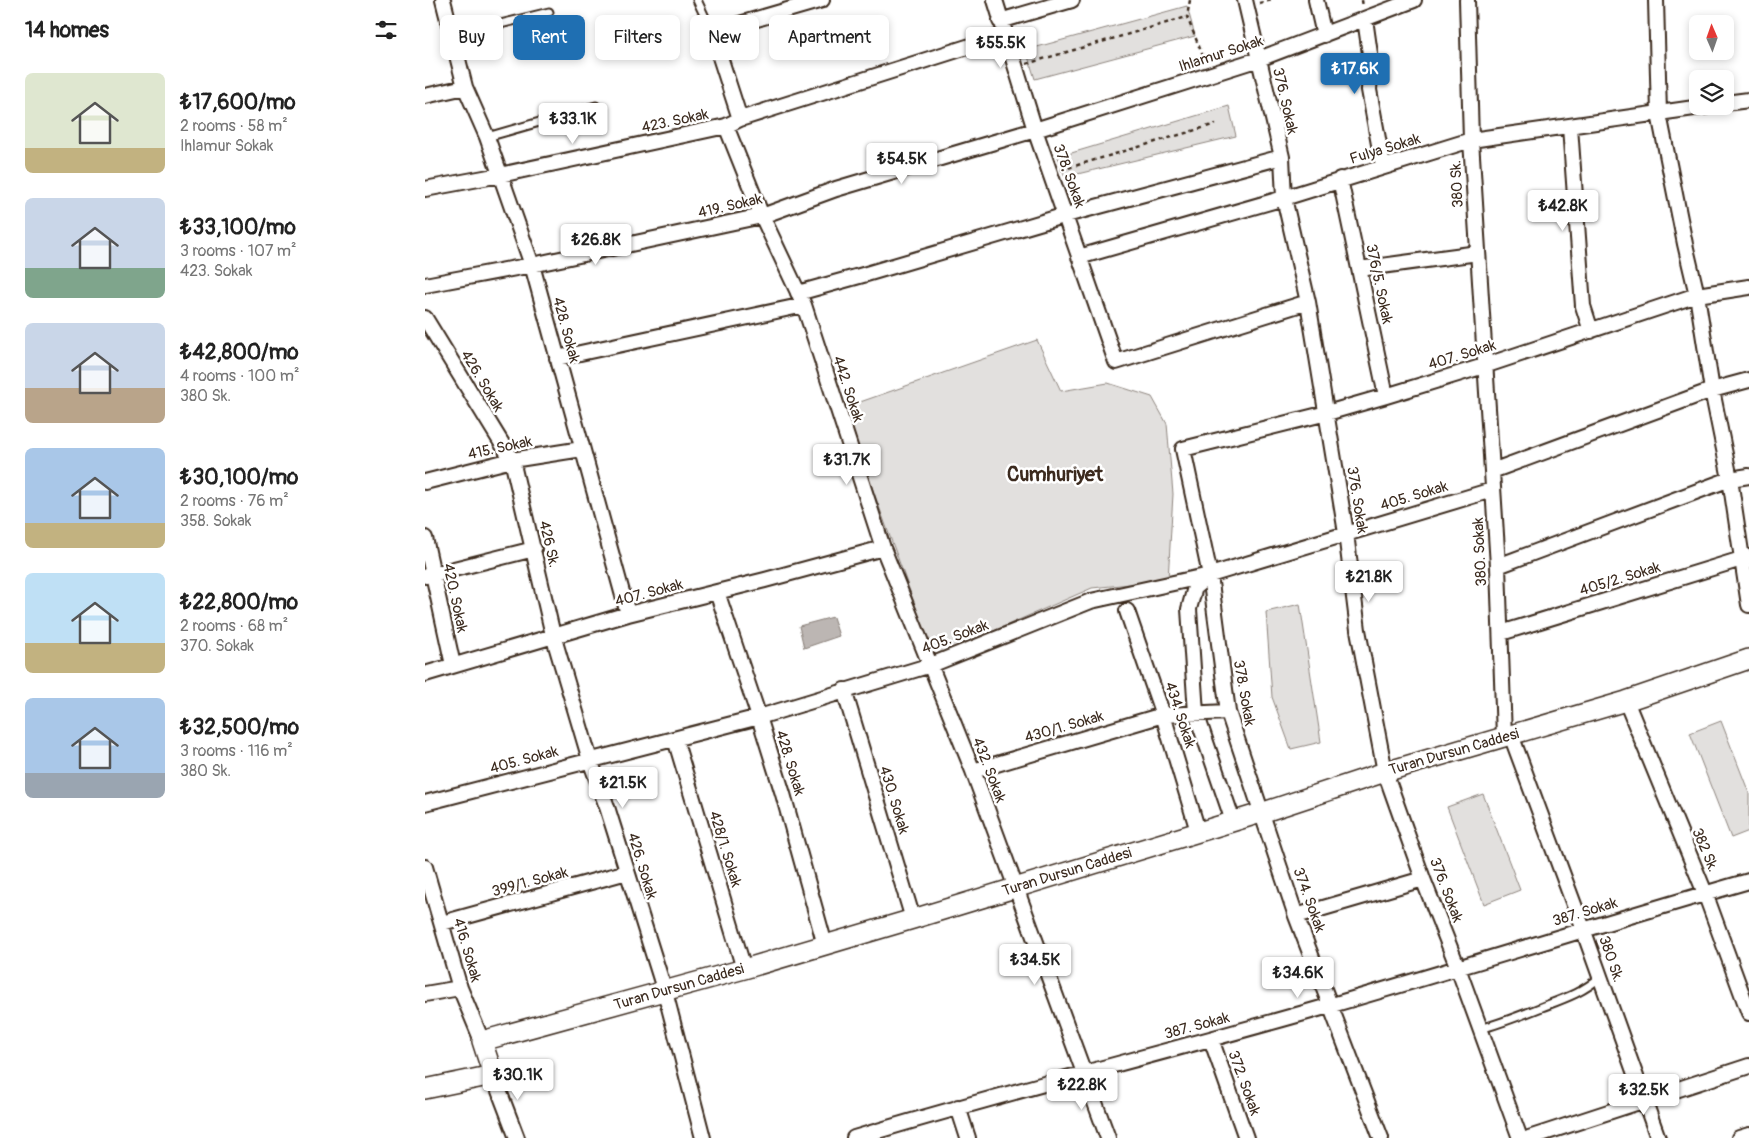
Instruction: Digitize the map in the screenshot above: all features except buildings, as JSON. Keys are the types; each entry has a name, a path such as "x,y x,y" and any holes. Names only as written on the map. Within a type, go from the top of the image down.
{"street":[{"name":"428. Sokak","path":"443,0 447,15"},
{"path":"759,18 822,0"},
{"name":"378. Sokak","path":"995,0 1035,130 1116,362 1308,302"},
{"path":"1001,21 1072,0"},
{"name":"376. Sokak","path":"1245,0 1282,157 1284,198 1308,302 1346,533 1358,630 1385,772 1423,879 1481,1029 1519,1138"},
{"path":"1316,0 1324,35"},
{"name":"Ihlamur Sokak","path":"1035,130 1259,59 1414,0"},
{"name":"380 Sk.","path":"1467,0 1471,140 1484,366"},
{"path":"1656,0 1659,114 1697,295 1712,390 1745,558 1749,606"},
{"path":"1365,18 1371,60 1369,90 1383,166"},
{"name":"423. Sokak","path":"425,189 501,175 726,126 740,119 1005,35"},
{"name":"428. Sokak","path":"458,60 465,87 487,137 532,265 628,614"},
{"path":"721,60 740,119"},
{"path":"425,96 465,87"},
{"path":"1734,102 1749,100"},
{"name":"Fulya Sokak","path":"1079,257 1284,198 1340,179 1471,140 1689,109"},
{"name":"442. Sokak","path":"726,126 762,216 801,299 883,548 931,665"},
{"path":"1570,127 1583,306 1591,331"},
{"name":"419. Sokak","path":"425,285 532,265 762,216 836,189 1035,130"},
{"path":"557,358 801,299 863,276 1066,215 1282,157"},
{"name":"376/5. Sokak","path":"1340,179 1386,396"},
{"path":"1359,269 1477,252"},
{"name":"407. Sokak","path":"1183,449 1327,413 1386,396 1484,366 1697,295 1749,287"},
{"name":"426. Sokak","path":"425,318 512,460"},
{"name":"380. Sokak","path":"1484,366 1508,736"},
{"path":"1492,471 1712,390 1749,380"},
{"name":"415. Sokak","path":"425,482 512,460 582,449"},
{"name":"378. Sokak","path":"1183,449 1210,575 1228,712 1261,813"},
{"name":"426 Sk.","path":"512,460 553,636"},
{"path":"1498,566 1730,479 1749,476"},
{"name":"405. Sokak","path":"425,803 759,717 931,665 1091,601 1210,575 1492,490"},
{"name":"420. Sokak","path":"425,538 429,575 453,666"},
{"name":"407. Sokak","path":"425,674 628,614 883,548"},
{"path":"429,575 534,549"},
{"name":"405/2. Sokak","path":"1501,633 1745,558"},
{"path":"1210,575 1195,587 1189,609 1196,713 1233,821"},
{"name":"428. Sokak","path":"717,592 783,794 825,945"},
{"name":"434. Sokak","path":"1127,611 1163,715 1198,831"},
{"name":"426. Sokak","path":"553,636 590,760 665,992 703,1138"},
{"name":"Turan Dursun Caddesi","path":"482,1041 665,992 913,919 1261,813 1385,772 1626,701 1749,659"},
{"name":"432. Sokak","path":"931,665 973,771 1108,1138"},
{"name":"430. Sokak","path":"845,690 913,919"},
{"name":"382 Sk.","path":"1626,701 1705,893 1749,1013"},
{"name":"430/1. Sokak","path":"973,771 1163,715 1228,712"},
{"name":"380 Sk.","path":"1508,736 1583,929 1657,1138"},
{"name":"428/1. Sokak","path":"675,739 744,969"},
{"name":"374. Sokak","path":"1261,813 1296,916 1381,1138"},
{"name":"416. Sokak","path":"425,867 461,988 482,1041"},
{"name":"399/1. Sokak","path":"442,923 627,872"},
{"path":"1296,916 1423,879"},
{"name":"387. Sokak","path":"853,1138 958,1107 1331,1005 1749,881"},
{"path":"425,994 461,988"},
{"name":"372. Sokak","path":"1211,1039 1246,1138"},
{"path":"482,1041 517,1138"},
{"path":"1529,1138 1749,1066"},
{"path":"425,1089 493,1075"},
{"path":"958,1107 968,1138"},
{"path":"1739,1138 1749,1135"}],"lane":[{"path":"697,0 704,15"},
{"path":"503,23 549,12"},
{"path":"487,137 596,106"},
{"path":"1481,1029 1505,1022 1579,992 1591,986 1600,977"}],"path":[{"path":"1190,0 1187,17 1205,61"},
{"path":"1015,68 1187,17"},
{"path":"1050,173 1216,124"}],"shaded area":[{"path":"1187,6 1195,36 1035,79 1026,50"},
{"path":"1229,106 1236,136 1065,177 1058,157"},
{"path":"1037,340 1061,391 1108,383 1152,397 1167,424 1173,494 1168,580 1092,588 934,657 843,408"},
{"path":"1300,604 1321,742 1291,749 1272,697 1266,612"},
{"path":"833,617 839,636 804,648 799,626"},
{"path":"1721,721 1749,793 1749,831 1731,838 1690,733"},
{"path":"1483,794 1520,890 1484,904 1447,807"}],"district":[{"name":"Cumhuriyet","path":"1055,474"}]}
